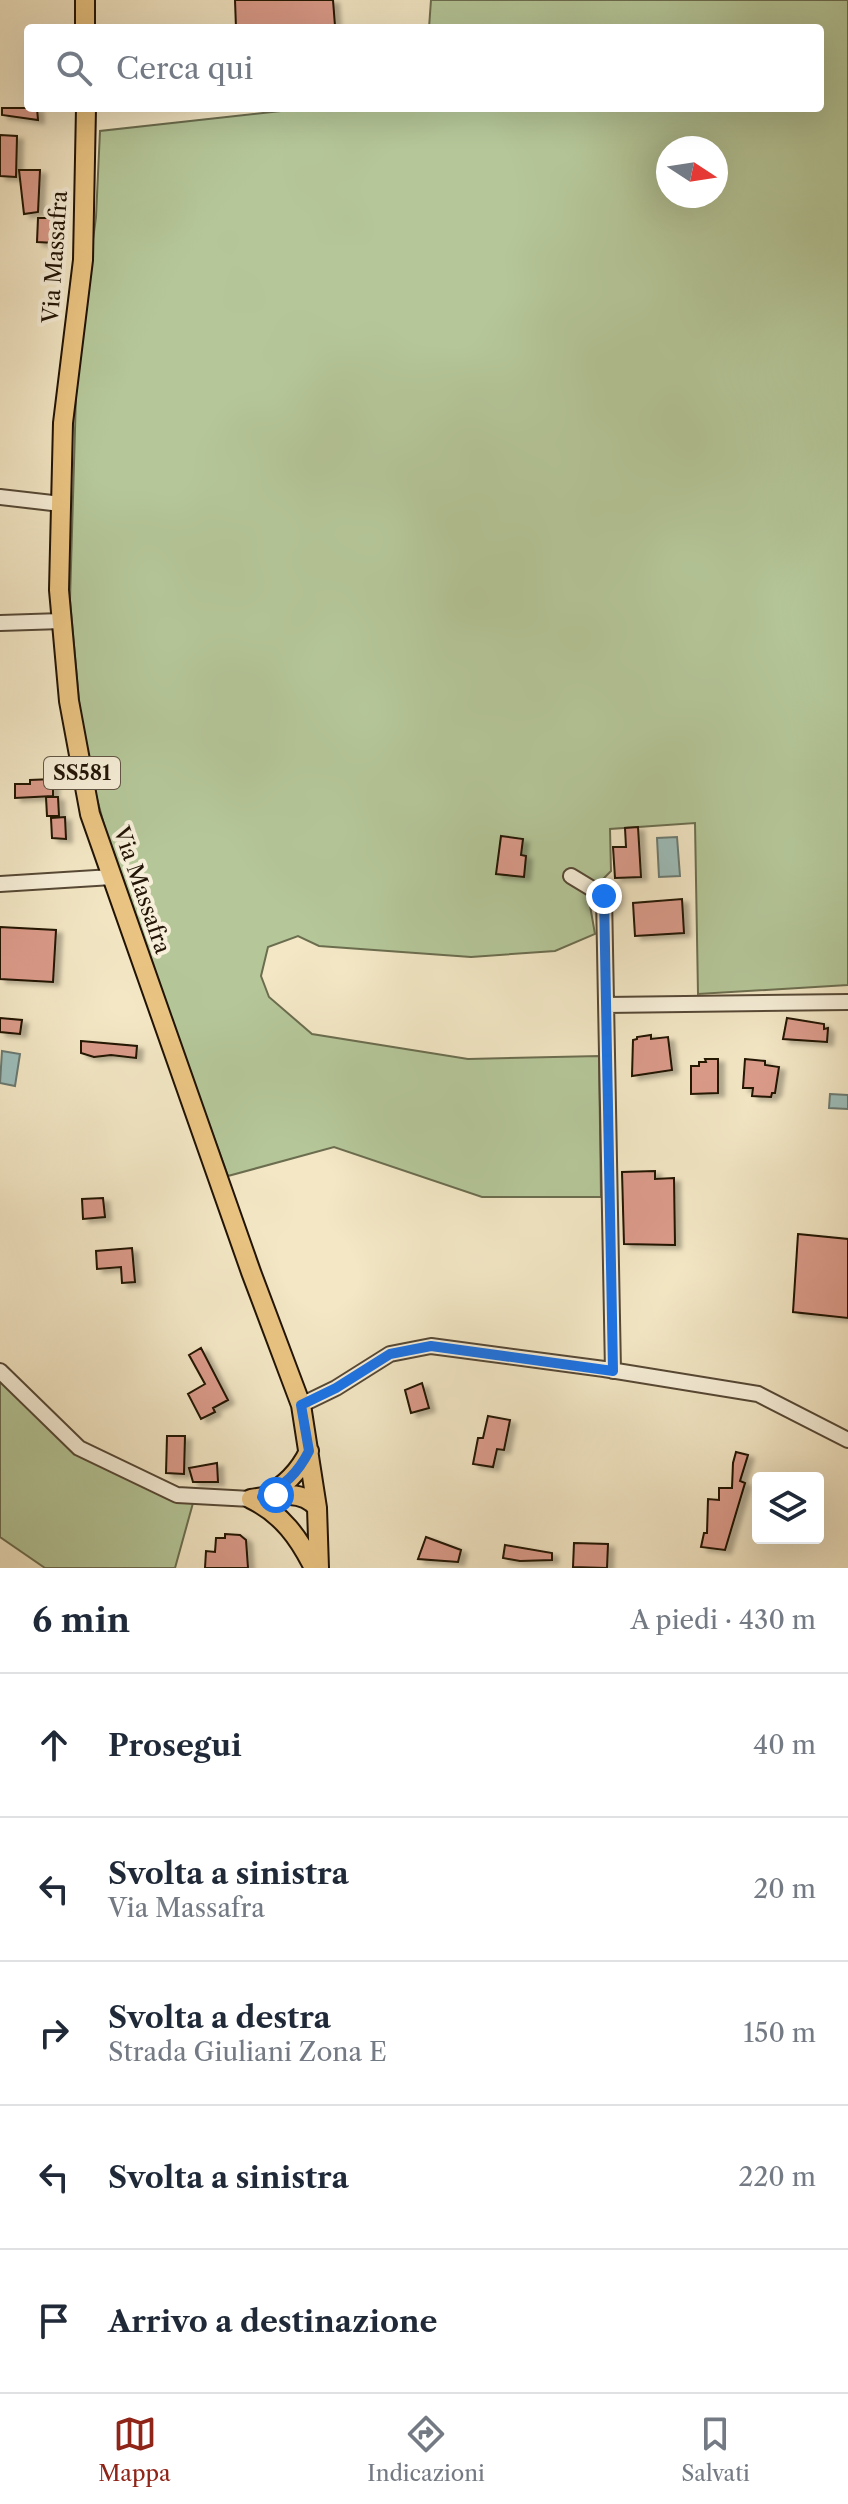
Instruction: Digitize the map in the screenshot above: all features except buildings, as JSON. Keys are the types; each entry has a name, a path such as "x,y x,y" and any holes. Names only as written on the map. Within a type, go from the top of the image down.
{"main road":[{"path":"85,0 85,24"},
{"name":"Via Massafra","path":"86,112 83,260 63,423 59,590 69,701 90,814 301,1405 317,1508 316,1568"},
{"path":"256,1498 284,1485 300,1468 309,1451"},
{"path":"256,1498 287,1495 307,1499 317,1508 305,1520 292,1520 276,1514"},
{"path":"256,1498 294,1534 316,1568"}],"street":[{"path":"0,497 61,504"},
{"path":"0,623 62,621"},
{"path":"571,876 604,896 613,1371"},
{"path":"0,884 112,877"},
{"path":"606,1005 848,1002"},
{"path":"301,1405 336,1388 390,1354 431,1346 758,1394 848,1440"},
{"path":"0,1371 79,1448 177,1495 256,1498"}],"green space":[{"path":"431,0 848,0 848,985 698,994 695,823 610,829 611,871 588,894 595,934 555,951 471,957 319,946 298,936 268,947 261,976 269,997 312,1034 468,1059 599,1056 601,1197 482,1197 334,1147 228,1176 116,869 83,747 70,600 77,361 96,217 100,131 272,112 824,112 824,24 429,24"},
{"path":"0,1367 98,1460 193,1503 175,1568 45,1568 0,1537"}],"water":[{"path":"677,837 680,876 659,877 657,838"},
{"path":"2,1051 20,1054 15,1086 0,1083"},
{"path":"830,1094 848,1095 848,1109 829,1108"}],"route":[{"path":"276,1495 262,1497 284,1485 300,1468 309,1451 301,1405 336,1388 390,1354 431,1346 613,1371 604,896"}]}
